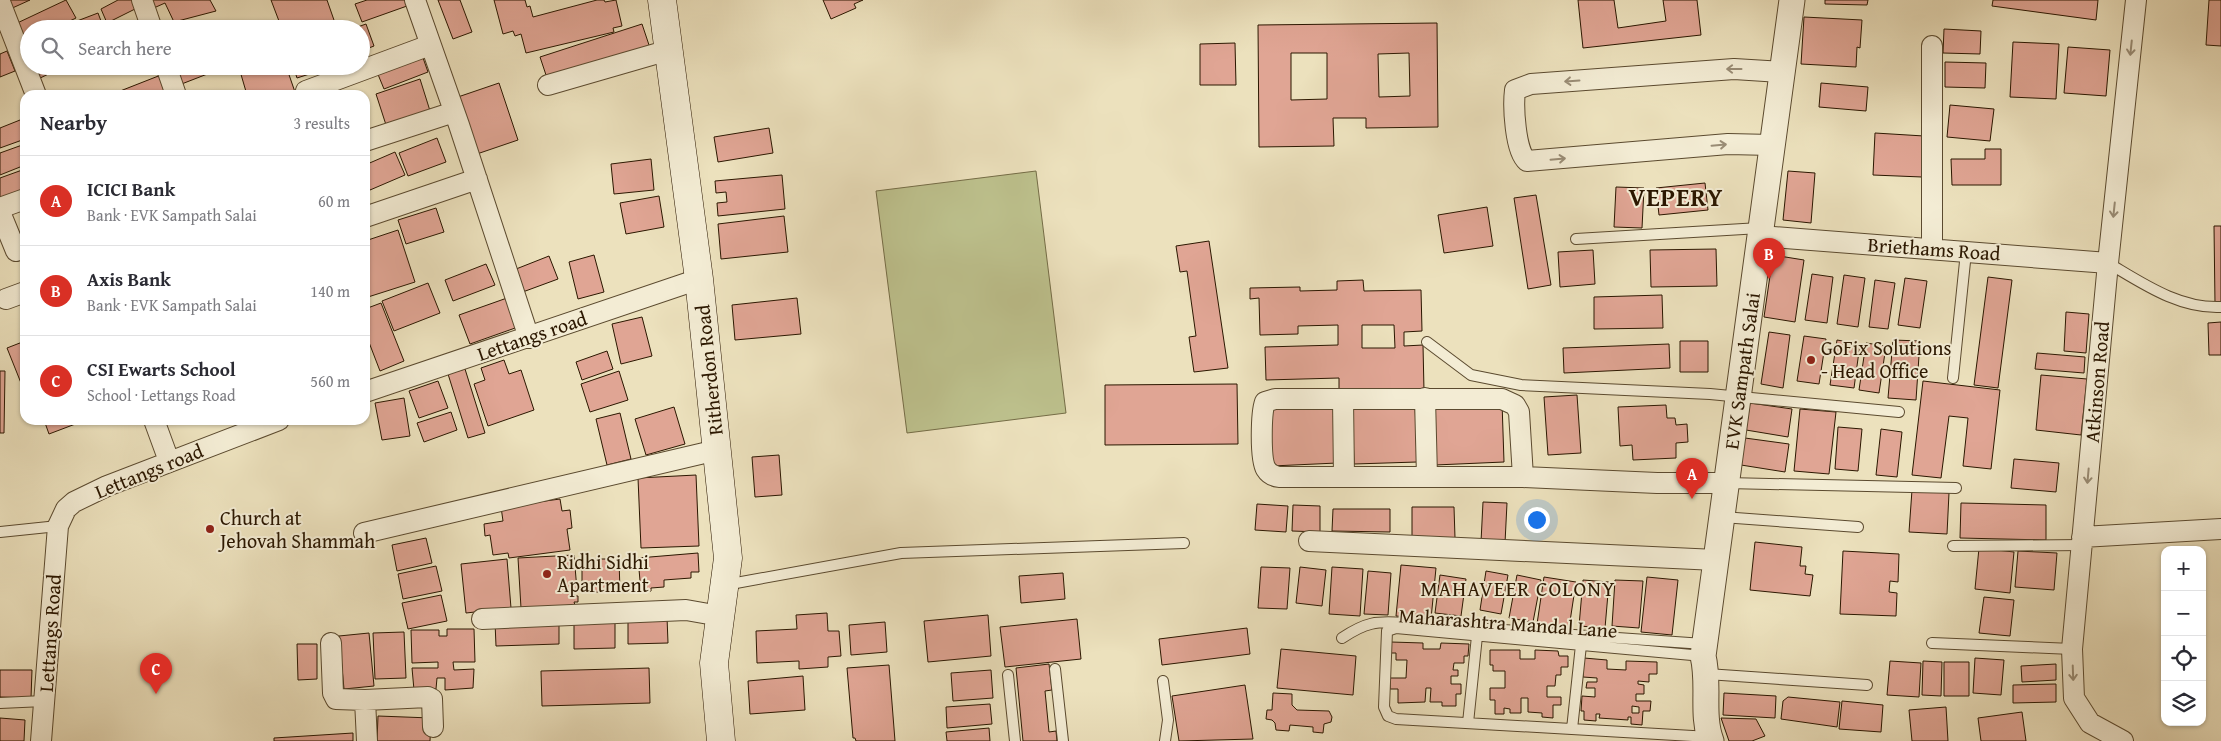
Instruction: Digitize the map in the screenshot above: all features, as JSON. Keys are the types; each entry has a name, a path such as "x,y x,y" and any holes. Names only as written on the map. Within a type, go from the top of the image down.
{"main road":[{"name":"Ritherdon Road","path":"662,0 699,279 728,558 714,663 721,741"}],"street":[{"path":"142,0 149,20"},
{"path":"415,0 477,179 529,338"},
{"name":"EVK Sampath Salai","path":"1710,739 1706,726 1705,658 1716,560 1792,0"},
{"name":"Atkinson Road","path":"2123,741 2090,723 2074,698 2072,649 2108,263 2136,0"},
{"path":"0,2 20,54"},
{"path":"370,67 430,45"},
{"path":"1932,46 1932,249"},
{"path":"548,85 669,50"},
{"path":"1772,145 1728,144 1527,161 1520,151 1514,99 1516,90 1531,84 1734,69 1782,72"},
{"path":"28,75 34,90"},
{"path":"169,75 174,90"},
{"path":"309,90 349,75"},
{"path":"370,139 454,112"},
{"path":"370,215 477,179"},
{"path":"0,208 20,201"},
{"path":"0,212 16,251"},
{"name":"Briethams Road","path":"1761,232 1932,249 2108,263"},
{"name":"Lettangs road","path":"370,390 699,279"},
{"path":"6,299 20,294"},
{"path":"1524,476 1519,412 1515,405 1508,401 1494,398 1425,398 1275,399 1265,402 1263,456 1267,470 1272,475 1279,477 1524,476 1657,483 1727,483"},
{"path":"1425,398 1427,477"},
{"path":"1343,399 1344,477"},
{"path":"156,425 169,461"},
{"name":"Lettangs road","path":"58,526 66,509 74,502 169,461 266,425"},
{"path":"364,533 717,450"},
{"name":"Lettangs Road","path":"41,741 58,526"},
{"path":"2082,541 2221,529"},
{"path":"1309,540 1716,560"},
{"path":"482,619 686,610 720,616"},
{"path":"331,643 334,696 340,700 430,697 434,727"},
{"path":"365,700 367,741"}],"lane":[{"path":"1576,239 1761,232"},
{"path":"1953,378 1966,252"},
{"path":"2108,263 2161,294 2207,308 2221,307"},
{"path":"1427,342 1471,375 1520,385 1738,397 1899,412"},
{"path":"1727,483 1956,488"},
{"path":"1722,517 1858,527"},
{"path":"0,532 58,526"},
{"path":"1953,546 2082,541"},
{"path":"724,585 901,553 1184,543"},
{"path":"1342,638 1360,626 1376,622 1705,658 1867,685"},
{"name":"Maharashtra Mandal Lane","path":"1468,723 1388,716 1384,707 1387,631 1396,628 1705,658"},
{"path":"1477,636 1468,723 1710,739"},
{"path":"1932,643 2072,649"},
{"path":"1572,729 1581,645"},
{"path":"1055,669 1063,741"},
{"path":"1008,675 1015,741"},
{"path":"1163,681 1168,720 1165,741"},
{"path":"0,703 44,701"}],"green space":[{"path":"1036,171 1066,413 907,433 876,191"}],"building":[{"path":"3,0 30,0 8,10"},
{"path":"66,0 76,18 72,20 24,20"},
{"path":"118,0 133,0 137,8 113,20 106,20 101,9"},
{"path":"144,0 210,0 216,11 182,20 173,20 165,3 147,11"},
{"path":"271,0 327,0 334,20 279,20"},
{"path":"367,0 405,0 407,6 368,20 361,20 355,4"},
{"path":"438,0 460,0 472,32 453,39"},
{"path":"494,0 525,0 527,7 530,6 533,17 597,0 604,0 605,2 616,0 622,26 613,28 614,32 526,53 521,34 515,36 513,31 503,34"},
{"path":"823,0 863,0 854,4 856,8 831,19"},
{"path":"1578,0 1614,0 1618,28 1666,21 1663,0 1697,0 1701,35 1583,48"},
{"path":"1825,0 1868,0 1867,5 1825,4"},
{"path":"1993,0 2098,0 2096,20 1992,6"},
{"path":"2209,0 2221,0 2221,46 2206,45"},
{"path":"98,13 101,20 80,20"},
{"path":"1804,17 1862,20 1860,48 1857,47 1856,67 1801,64"},
{"path":"20,22 20,39 13,25"},
{"path":"1437,23 1438,127 1366,128 1366,118 1333,118 1334,146 1259,147 1258,25","holes":["1291,53 1327,53 1327,99 1291,100","1409,53 1410,96 1379,97 1378,54"]},
{"path":"642,24 650,48 548,81 540,57"},
{"path":"1944,29 1981,31 1980,54 1943,53"},
{"path":"370,35 374,46 370,48"},
{"path":"2013,42 2059,44 2056,99 2010,97"},
{"path":"1235,43 1236,85 1200,85 1200,44"},
{"path":"2068,47 2110,50 2106,96 2064,93"},
{"path":"7,51 15,71 0,77 0,54"},
{"path":"422,55 428,72 384,89 377,72"},
{"path":"1945,62 1986,63 1985,88 1945,87"},
{"path":"32,75 46,75 34,81"},
{"path":"161,75 167,75 172,90 123,90"},
{"path":"175,75 205,75 179,85"},
{"path":"241,75 289,75 294,90 246,90"},
{"path":"420,79 431,114 387,128 376,94"},
{"path":"499,83 518,140 471,156 452,99"},
{"path":"1821,83 1868,87 1866,111 1819,107"},
{"path":"1950,105 1994,109 1990,141 1947,137"},
{"path":"20,120 20,141 0,148 0,128"},
{"path":"769,128 773,153 718,162 714,137"},
{"path":"1875,133 1924,136 1922,177 1873,175"},
{"path":"437,138 446,162 408,176 399,153"},
{"path":"20,146 20,167 0,175 0,153"},
{"path":"1985,149 2001,149 2001,185 1952,185 1951,159 1985,159"},
{"path":"395,152 405,175 370,190 370,163"},
{"path":"651,159 654,190 614,194 611,164"},
{"path":"20,171 20,197 0,204 0,178"},
{"path":"1788,171 1815,173 1811,223 1783,220"},
{"path":"782,175 785,209 718,216 717,203 727,202 726,192 716,193 715,181"},
{"path":"1705,183 1708,210 1659,215 1656,188"},
{"path":"1616,187 1644,188 1642,228 1614,227"},
{"path":"1536,195 1551,285 1528,289 1514,198"},
{"path":"659,196 664,227 626,234 620,203"},
{"path":"1487,207 1493,246 1444,253 1438,215"},
{"path":"436,208 444,232 406,244 398,220"},
{"path":"784,216 788,252 721,259 718,224"},
{"path":"2214,226 2221,226 2221,304 2215,304"},
{"path":"398,230 415,282 370,296 370,239"},
{"path":"1209,241 1228,368 1194,372 1189,337 1196,336 1187,271 1180,272 1176,246"},
{"path":"1716,249 1717,286 1651,287 1650,250"},
{"path":"1593,250 1595,284 1560,287 1558,252"},
{"path":"594,255 604,292 578,299 569,262"},
{"path":"1773,255 1804,260 1795,322 1764,317"},
{"path":"549,256 558,279 520,293 511,271"},
{"path":"486,264 495,285 453,301 445,280"},
{"path":"1812,274 1833,277 1827,323 1805,320"},
{"path":"1844,275 1865,278 1858,327 1837,324"},
{"path":"1988,277 2012,280 1998,388 1974,385"},
{"path":"1905,278 1927,281 1920,328 1898,325"},
{"path":"1363,280 1364,291 1421,290 1422,331 1404,332 1404,346 1423,345 1424,391 1339,394 1339,378 1266,380 1265,347 1338,345 1338,325 1298,326 1298,334 1260,335 1259,298 1250,299 1250,288 1300,287 1300,291 1337,290 1337,281","holes":["1362,325 1394,325 1395,348 1362,348"]},
{"path":"1875,280 1895,283 1888,329 1869,327"},
{"path":"428,283 440,313 394,331 382,301"},
{"path":"1662,295 1663,328 1594,329 1594,297"},
{"path":"507,298 518,327 470,344 459,315"},
{"path":"797,298 801,334 735,340 732,305"},
{"path":"381,303 404,361 380,371 370,345 370,307"},
{"path":"2066,312 2089,314 2086,353 2064,351"},
{"path":"642,317 652,356 621,364 612,324"},
{"path":"2221,322 2221,355 2209,355 2208,323"},
{"path":"1769,332 1790,335 1783,388 1761,384"},
{"name":"GoFix Solutions - Head Office","path":"1804,336 1826,339 1819,384 1797,381"},
{"path":"1837,340 1860,344 1854,388 1830,385"},
{"path":"1893,340 1920,341 1916,400 1888,398"},
{"path":"1680,341 1708,341 1708,372 1680,372"},
{"path":"20,343 20,380 7,348"},
{"path":"1866,343 1886,346 1879,393 1859,390"},
{"path":"1669,344 1670,368 1564,373 1563,348"},
{"path":"607,351 613,369 582,380 576,362"},
{"path":"2037,353 2085,357 2084,373 2035,369"},
{"path":"504,360 509,374 521,370 534,410 488,426 474,384 485,380 481,368"},
{"path":"465,369 485,433 468,438 448,374"},
{"path":"0,371 5,371 4,433 0,433"},
{"path":"619,371 628,400 590,412 581,384"},
{"path":"2041,375 2087,379 2081,435 2036,430"},
{"path":"438,381 448,408 419,418 409,391"},
{"path":"1923,381 2000,390 1991,469 1963,466 1968,418 1949,416 1941,478 1912,475"},
{"path":"1237,384 1238,444 1105,445 1105,385"},
{"path":"1577,395 1581,453 1548,455 1544,397"},
{"path":"404,398 410,436 382,440 375,403"},
{"path":"1334,402 1337,463 1272,466 1270,404"},
{"path":"1415,402 1417,462 1354,464 1352,405"},
{"path":"1502,402 1504,462 1435,465 1432,404"},
{"path":"1750,403 1792,409 1788,437 1746,430"},
{"path":"1666,405 1667,418 1675,418 1676,425 1687,424 1688,442 1676,443 1676,458 1633,460 1632,445 1620,446 1618,407"},
{"path":"674,407 685,444 646,455 635,419"},
{"path":"1800,409 1836,412 1829,474 1794,471"},
{"path":"451,412 457,430 424,442 417,423"},
{"path":"620,413 631,459 607,465 596,419"},
{"path":"46,425 73,425 49,434"},
{"path":"1838,427 1862,429 1858,471 1835,469"},
{"path":"1881,429 1902,432 1897,477 1876,475"},
{"path":"1745,438 1789,444 1785,472 1741,465"},
{"path":"779,455 782,495 755,497 752,457"},
{"path":"2014,459 2059,463 2056,492 2011,488"},
{"path":"696,475 699,546 641,548 638,478"},
{"path":"1912,490 1949,493 1947,534 1909,532"},
{"path":"560,499 562,511 570,510 572,528 567,529 570,550 509,558 508,553 493,555 490,535 485,536 484,524 503,521 501,507"},
{"path":"1483,502 1507,503 1505,543 1481,542"},
{"path":"1961,503 2046,505 2046,540 1960,538"},
{"path":"1257,504 1288,506 1286,532 1255,530"},
{"path":"1293,505 1320,506 1320,532 1292,531"},
{"path":"1412,507 1454,507 1455,538 1412,538"},
{"path":"1333,509 1390,509 1390,532 1332,531"},
{"path":"426,538 432,563 397,571 392,545"},
{"path":"1755,542 1802,547 1800,566 1806,566 1805,574 1813,575 1810,596 1750,590"},
{"path":"1979,548 2014,552 2010,593 1975,589"},
{"path":"1843,551 1899,554 1898,582 1890,581 1889,592 1897,593 1896,616 1840,614"},
{"path":"2018,551 2057,553 2054,590 2015,587"},
{"path":"698,553 699,572 691,572 691,578 664,580 664,587 651,588 651,591 641,592 638,558"},
{"name":"Ridhi Sidhi Apartment","path":"574,555 577,590 574,590 574,596 578,596 578,602 574,602 575,605 521,608 518,558"},
{"path":"507,559 511,608 466,613 461,564"},
{"path":"582,559 619,559 620,592 582,592"},
{"path":"1401,565 1436,568 1431,619 1396,616"},
{"path":"436,566 442,591 403,599 398,574"},
{"path":"1261,567 1290,568 1287,609 1258,608"},
{"path":"1300,567 1326,570 1322,606 1296,603"},
{"path":"1332,567 1363,569 1360,616 1329,614"},
{"path":"1368,571 1391,573 1388,615 1364,614"},
{"path":"1486,571 1508,575 1501,614 1480,610"},
{"path":"1063,573 1065,599 1021,603 1019,576"},
{"path":"1440,575 1466,579 1461,616 1435,613"},
{"path":"1517,575 1541,580 1533,622 1509,618"},
{"path":"1544,577 1576,582 1569,628 1537,624"},
{"path":"1647,577 1678,580 1672,635 1641,632"},
{"path":"1583,580 1609,582 1605,628 1579,626"},
{"path":"1615,580 1643,581 1639,628 1612,626"},
{"path":"441,595 447,621 408,629 402,603"},
{"path":"1984,597 2014,600 2010,636 1979,633"},
{"path":"827,613 828,631 839,631 841,656 828,657 828,667 799,669 799,661 757,663 756,631 797,629 796,615"},
{"path":"988,615 991,656 928,662 924,621"},
{"path":"667,617 668,643 628,644 628,618"},
{"path":"1077,619 1081,659 1005,667 1000,627"},
{"path":"559,621 559,644 496,646 495,622"},
{"path":"615,621 615,648 574,649 574,622"},
{"path":"885,622 887,652 851,655 849,625"},
{"path":"1247,628 1250,654 1162,665 1159,639"},
{"path":"447,629 474,629 475,662 453,662 454,670 474,669 473,688 445,690 445,678 437,678 436,689 414,690 412,668 438,668 438,662 412,663 411,630 439,630 439,636 447,636"},
{"path":"404,632 406,678 375,679 373,633"},
{"path":"369,633 374,686 344,689 339,636"},
{"path":"1391,642 1423,643 1423,649 1440,649 1441,643 1469,644 1468,656 1464,656 1464,663 1454,663 1453,670 1458,670 1458,676 1451,676 1451,684 1461,684 1461,694 1456,694 1456,706 1442,706 1442,702 1430,702 1431,688 1426,688 1425,702 1398,703 1398,689 1390,689 1390,678 1406,678 1407,660 1396,660 1396,653 1391,653"},
{"path":"297,644 317,644 317,679 298,680"},
{"path":"1281,649 1356,656 1353,695 1277,688"},
{"path":"1490,650 1520,650 1520,659 1535,659 1535,650 1558,651 1559,656 1568,656 1568,667 1561,667 1561,675 1556,675 1555,686 1547,686 1547,697 1561,697 1561,705 1553,705 1553,718 1542,717 1542,713 1528,712 1528,698 1521,698 1521,713 1510,713 1510,709 1504,708 1504,714 1495,714 1495,700 1490,700 1490,688 1505,688 1505,671 1493,671 1493,665 1490,665"},
{"path":"1584,658 1607,660 1607,669 1626,670 1626,661 1657,662 1657,674 1649,674 1649,682 1638,681 1638,684 1644,685 1644,694 1636,694 1636,701 1651,701 1650,711 1643,711 1642,725 1631,724 1631,717 1628,717 1628,720 1599,718 1600,714 1596,714 1596,721 1584,720 1584,711 1581,711 1582,696 1595,697 1595,688 1586,688 1587,682 1597,682 1597,678 1583,677","holes":["1632,706 1639,707 1639,713 1632,713"]},
{"path":"1975,658 2004,660 2001,695 1973,693"},
{"path":"1890,661 1921,663 1919,697 1887,695"},
{"path":"1923,661 1942,662 1941,696 1922,695"},
{"path":"1944,662 1969,662 1969,696 1944,696"},
{"path":"1049,664 1052,690 1045,691 1049,732 1056,731 1057,741 1023,741 1016,668"},
{"path":"2056,664 2056,680 2022,682 2021,666"},
{"path":"889,665 895,741 856,741 853,738 847,668"},
{"path":"649,668 650,703 542,706 541,671"},
{"path":"0,670 32,670 31,698 0,697"},
{"path":"991,670 993,698 953,701 951,673"},
{"path":"803,676 805,710 750,714 748,681"},
{"path":"2056,684 2056,702 2013,703 2013,685"},
{"path":"1245,685 1253,739 1179,741 1172,696"},
{"path":"1273,693 1292,694 1292,705 1297,710 1329,711 1332,717 1331,722 1324,724 1323,733 1313,732 1313,727 1290,725 1289,731 1276,730 1275,723 1272,720 1266,719 1267,710 1272,710"},
{"path":"1724,693 1776,696 1775,718 1723,715"},
{"path":"1788,697 1840,702 1837,727 1781,719 1783,701"},
{"path":"1842,701 1883,705 1881,732 1839,729"},
{"path":"990,704 992,724 947,728 946,707"},
{"path":"1946,707 1948,741 1912,741 1909,710"},
{"path":"2022,712 2026,741 1981,741 1978,718"},
{"path":"378,716 431,718 430,741 377,741"},
{"path":"0,718 25,720 24,741 0,741"},
{"path":"1721,718 1756,719 1765,736 1752,741 1729,741"},
{"path":"989,728 990,741 947,741 946,732"},
{"path":"353,733 353,741 274,741 274,738"}],"place":[{"name":"Axis Bank","path":"1769,279"},
{"name":"GoFix Solutions - Head Office","path":"1811,360"},
{"name":"ICICI Bank","path":"1692,499"},
{"name":"Church at Jehovah Shammah","path":"210,529"},
{"name":"Ridhi Sidhi Apartment","path":"547,574"},
{"name":"CSI Ewarts School","path":"156,694"}],"district":[{"name":"VEPERY","path":"1676,197"},
{"name":"MAHAVEER COLONY","path":"1518,589"}]}
